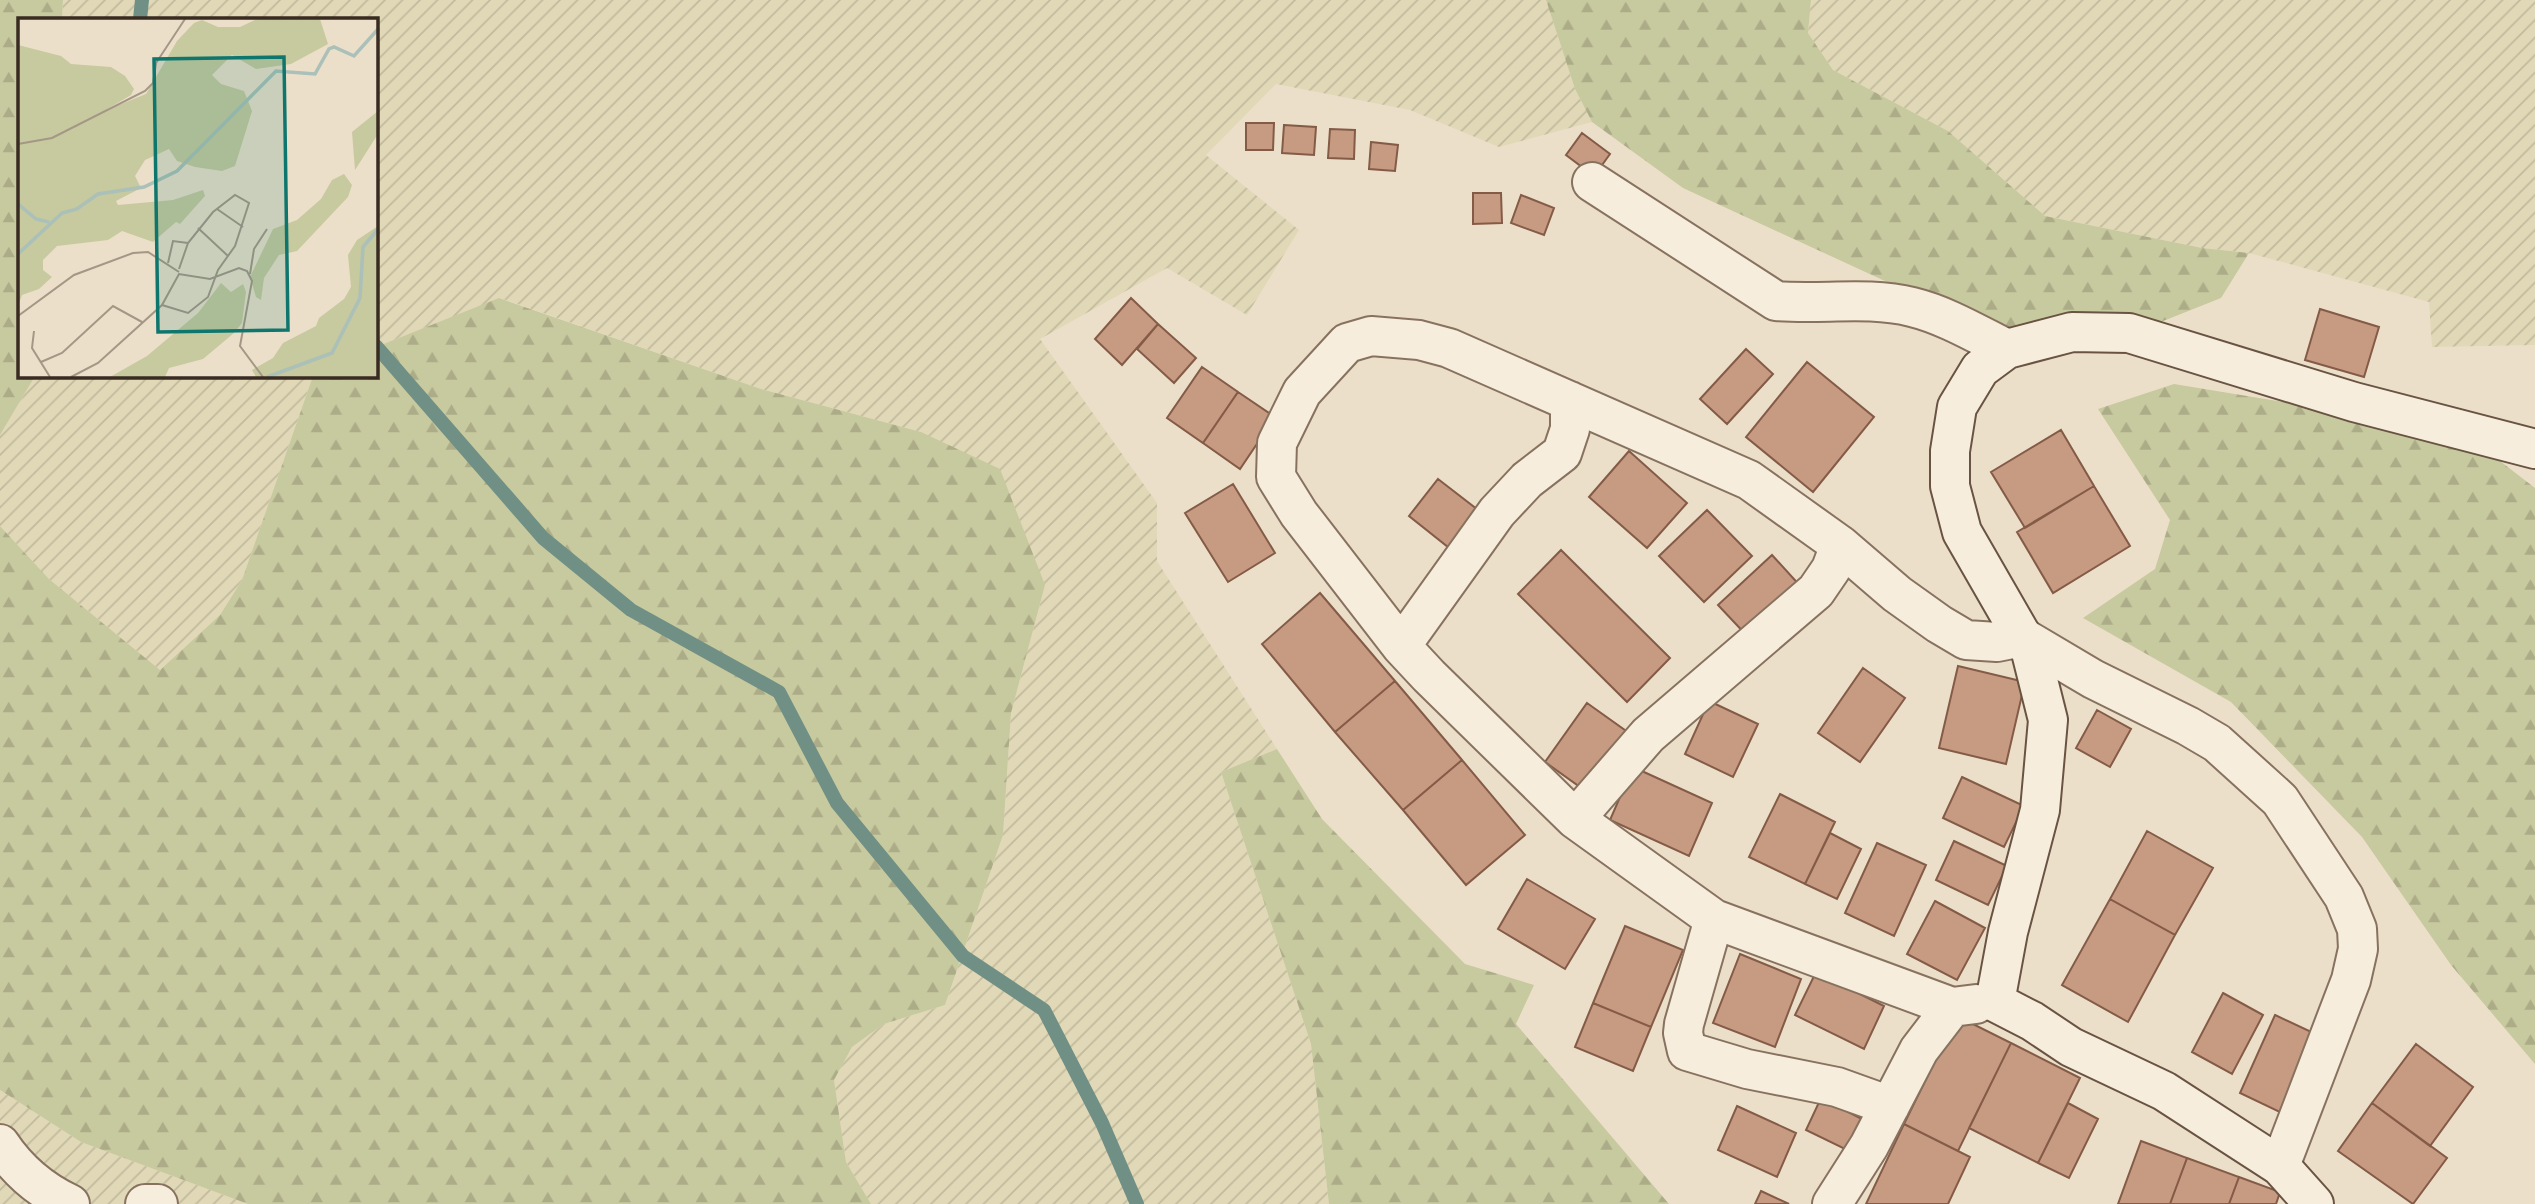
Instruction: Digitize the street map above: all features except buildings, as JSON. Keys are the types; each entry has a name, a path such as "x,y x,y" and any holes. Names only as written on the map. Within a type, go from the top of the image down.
{"street":[{"path":"1592,182 1776,301 1800,303 1852,300 1912,307 1967,329 2007,349"},
{"path":"1995,1002 2008,932 2040,810 2048,720 2031,652 1962,532 1950,486 1950,451 1957,407 1980,369 2007,349 2072,332 2129,333 2354,402 2535,449"},
{"path":"2280,1166 2351,981 2358,949 2357,929 2344,897 2280,800 2217,743 2093,679 2022,636 1997,642 1966,640 1898,594 1840,545 1749,480 1448,348 1419,340 1371,336 1347,343 1302,392 1277,443 1276,477 1298,514 1401,646 1575,818 1714,919 1952,1007 1995,1002 2032,1021 2071,1047 2164,1091 2280,1166 2314,1204"},
{"path":"1401,646 1497,512 1527,480 1562,453 1570,429 1570,401"},
{"path":"1575,818 1648,735 1816,591 1831,569 1840,545"},
{"path":"1714,919 1684,1024 1687,1051 1747,1069 1837,1087 1890,1106"},
{"path":"1832,1204 1869,1146 1919,1051 1952,1007"},
{"path":"0,1144 13,1163 39,1187 69,1204"},
{"path":"145,1204 158,1204"}],"shaded area":[{"path":"63,0 1546,0 1575,89 1592,122 1499,147 1410,110 1276,84 1206,155 1299,230 1247,315 1167,268 1040,339 1157,503 1157,561 1277,749 1221,772 1311,1044 1329,1204 871,1204 846,1162 834,1080 852,1047 884,1024 945,1005 1003,835 1011,713 1045,585 921,432 761,389 500,298 378,346 378,18 62,18"},
{"path":"1811,0 2535,0 2535,345 2432,347 2429,302 2249,253 2202,248 2045,216 1948,131 1833,70 1808,33"},
{"path":"34,378 312,378 242,580 220,615 160,670 49,579 0,526 0,435"},
{"path":"0,1090 81,1142 248,1204 0,1204"}],"green space":[{"path":"0,0 63,0 62,18 18,18 18,378 34,378 0,435"},
{"path":"1546,0 1811,0 1808,33 1833,70 1948,131 2045,216 2202,248 2249,253 2221,298 2133,333 2031,342 1898,287 1683,188 1592,122 1575,89"},
{"path":"499,298 761,389 921,432 1000,469 1045,585 1011,713 1003,835 945,1005 884,1024 852,1047 834,1080 846,1162 871,1204 248,1204 81,1142 0,1090 0,526 49,579 160,670 220,615 242,580 312,378 378,378 378,346"},
{"path":"2174,384 2461,431 2535,488 2535,1064 2451,965 2362,837 2231,702 2083,618 2155,569 2170,520 2098,409"},
{"path":"1277,749 1322,819 1465,964 1534,985 1516,1024 1669,1204 1329,1204 1311,1044 1221,772"}],"waterway":[{"path":"140,18 142,0"},
{"path":"378,348 543,538 631,610 779,692 837,803 963,956 1044,1010 1102,1123 1137,1204"}]}
